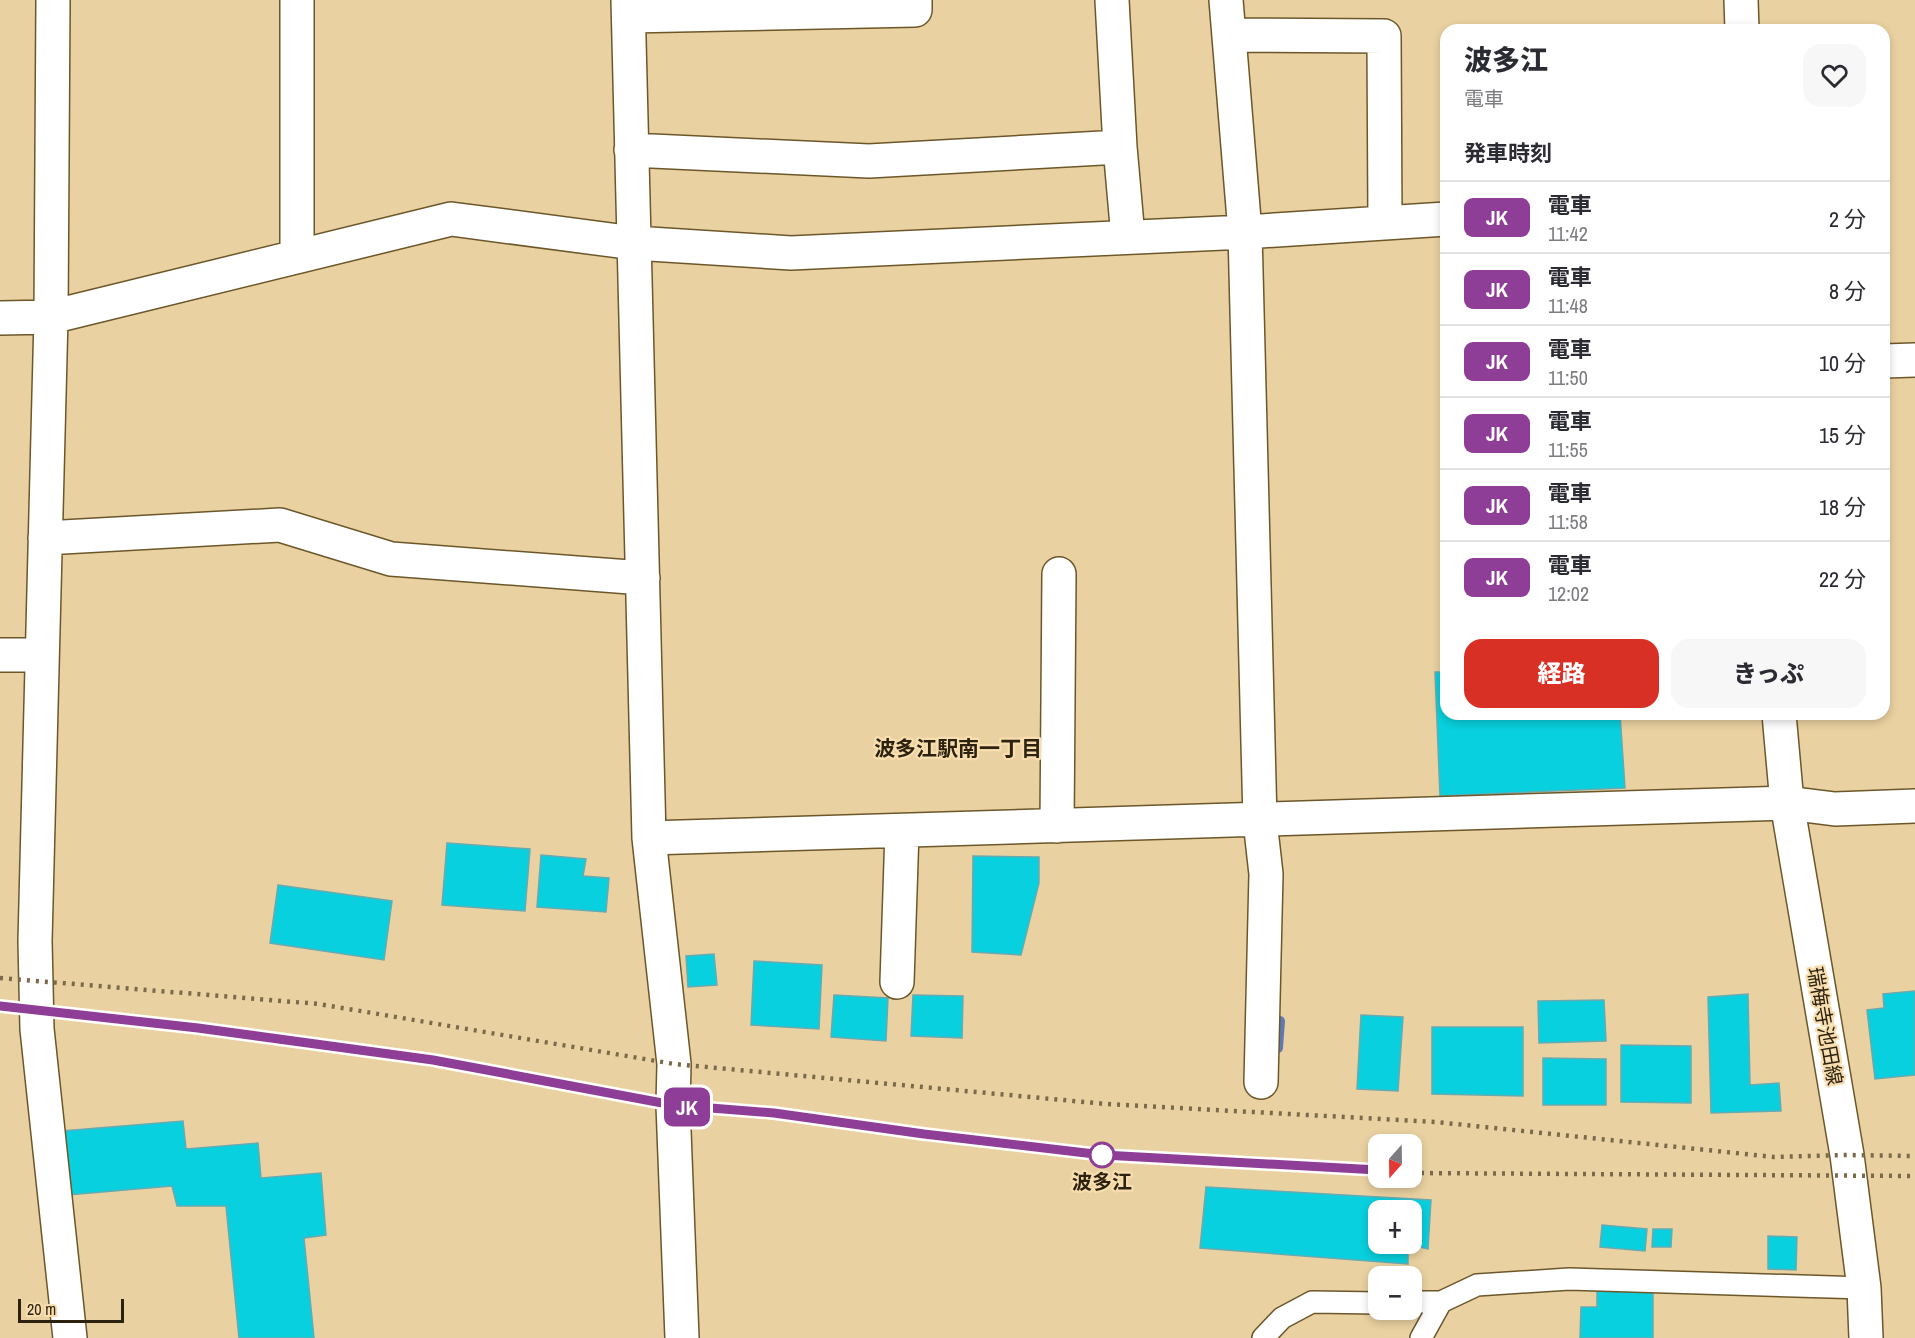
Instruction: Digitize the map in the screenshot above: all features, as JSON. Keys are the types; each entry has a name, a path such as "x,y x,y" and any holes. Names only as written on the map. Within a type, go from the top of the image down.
{"street":[{"path":"53,0 51,317 35,941 37,1029 70,1338"},
{"path":"297,0 297,256"},
{"path":"682,1338 673,1105 674,1064 650,838 628,8 915,10 915,0"},
{"path":"1112,0 1120,147 1128,237"},
{"path":"1226,0 1245,232 1260,821 1266,874 1261,1082"},
{"path":"1741,0 1742,24"},
{"path":"1229,35 1384,36 1385,223"},
{"path":"631,150 869,161 1120,147"},
{"path":"0,318 51,317 451,219 634,243 791,253 1245,232 1440,219"},
{"path":"1890,361 1915,360"},
{"path":"45,538 280,525 391,559 643,578"},
{"path":"1057,826 1059,574"},
{"path":"0,655 42,654"},
{"name":"瑞梅寺池田線","path":"1780,720 1787,803 1846,1155 1864,1288 1866,1338"},
{"path":"650,838 1787,803 1835,809 1915,806"},
{"path":"897,982 902,831"}],"lane":[{"path":"1422,1302 1442,1302 1477,1285 1569,1279 1864,1288"},
{"path":"1263,1338 1282,1318 1312,1302 1368,1303"},
{"path":"1421,1338 1442,1302"}],"building":[{"path":"1435,672 1440,672 1440,720 1620,720 1625,788 1440,796"},
{"path":"447,843 530,849 525,911 442,905"},
{"path":"541,855 586,859 583,876 609,878 606,912 537,907"},
{"path":"973,856 1039,857 1039,883 1021,955 972,952"},
{"path":"278,885 392,901 384,960 270,943"},
{"path":"714,954 717,985 688,987 686,956"},
{"path":"754,961 822,965 819,1029 751,1025"},
{"path":"1915,991 1915,1075 1875,1079 1867,1010 1884,1008 1883,994"},
{"path":"1748,994 1750,1085 1779,1083 1781,1111 1711,1113 1708,997"},
{"path":"834,995 888,998 886,1041 831,1037"},
{"path":"913,995 963,996 962,1038 911,1036"},
{"path":"1604,1000 1606,1041 1539,1043 1538,1001"},
{"path":"1361,1015 1403,1017 1398,1091 1357,1089"},
{"path":"1432,1027 1523,1027 1523,1096 1432,1094"},
{"path":"1621,1045 1691,1046 1691,1103 1621,1102"},
{"path":"1543,1058 1606,1059 1606,1105 1543,1105"},
{"path":"183,1121 186,1149 258,1143 261,1178 321,1173 326,1235 304,1238 314,1338 239,1338 226,1206 177,1206 172,1186 68,1195 62,1131"},
{"path":"1206,1187 1431,1200 1428,1249 1422,1248 1422,1200 1368,1200 1368,1254 1408,1254 1408,1264 1200,1248"},
{"path":"1602,1225 1647,1229 1645,1251 1600,1247"},
{"path":"1653,1229 1672,1229 1671,1247 1652,1247"},
{"path":"1768,1236 1797,1237 1796,1270 1768,1269"},
{"path":"1597,1291 1653,1292 1653,1338 1580,1338 1581,1307 1597,1307"}],"waterway":[{"path":"1278,1048 1280,1021"}],"railway":[{"path":"0,978 319,1004 674,1064 1106,1104 1436,1122 1774,1157 1915,1156"},
{"path":"0,1005 198,1028 433,1061 673,1105 774,1113 924,1134 1103,1155 1368,1169"},
{"path":"1422,1173 1915,1176"}],"train":[{"name":"JK","path":"0,1006 198,1028 433,1060 673,1105 774,1113 924,1134 1103,1155 1368,1169"}],"place":[{"name":"波多江","path":"1102,1155"}],"district":[{"name":"波多江駅南一丁目","path":"958,749"}]}
